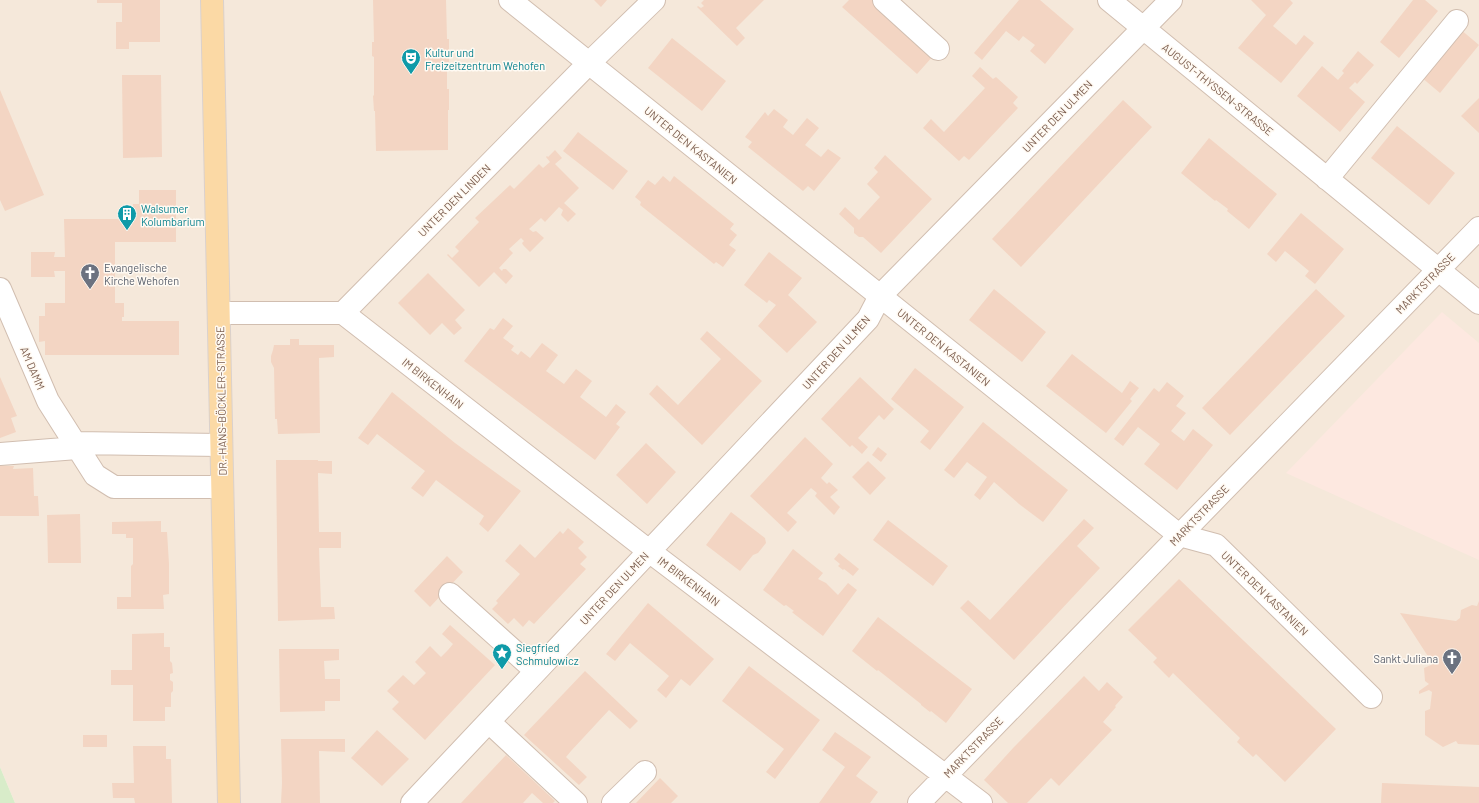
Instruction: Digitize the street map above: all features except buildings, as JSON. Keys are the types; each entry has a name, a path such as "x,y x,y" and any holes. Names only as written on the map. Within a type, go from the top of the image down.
{"main road":[{"name":"DR.-HANS-BÖCKLER-STRASSE","path":"212,0 229,803"}],"street":[{"name":"UNTER DEN KASTANIEN","path":"510,0 588,64 1179,535 1216,545 1371,697"},
{"name":"UNTER DEN LINDEN","path":"343,313 588,64 654,0"},
{"path":"884,0 938,49"},
{"name":"AUGUST-THYSSEN-STRASSE","path":"1109,0 1479,303"},
{"name":"UNTER DEN ULMEN","path":"412,803 868,319 880,296 1171,0"},
{"path":"1327,179 1456,21"},
{"name":"MARKTSTRASSE","path":"919,803 1479,228"},
{"name":"AM DAMM","path":"0,289 48,401 75,446 96,475 114,487 222,487"},
{"path":"218,313 343,313"},
{"name":"IM BIRKENHAIN","path":"343,313 649,551 981,803"},
{"path":"0,454 75,446 221,445"},
{"path":"450,594 536,671"},
{"path":"489,722 576,803"},
{"path":"613,803 645,772"}],"shaded area":[{"path":"0,0 1479,0 1479,803 15,803 0,767"},
{"path":"1442,312 1479,343 1479,560 1286,473"}],"green space":[{"path":"0,767 15,803 0,803"}],"place":[{"name":"Kultur und Freizeitzentrum Wehofen","path":"411,75"},
{"name":"Walsumer Kolumbarium","path":"127,231"},
{"name":"Evangelische Kirche Wehofen","path":"90,290"},
{"name":"Siegfried Schmulowicz","path":"502,670"},
{"name":"Sankt Juliana","path":"1452,675"}]}
